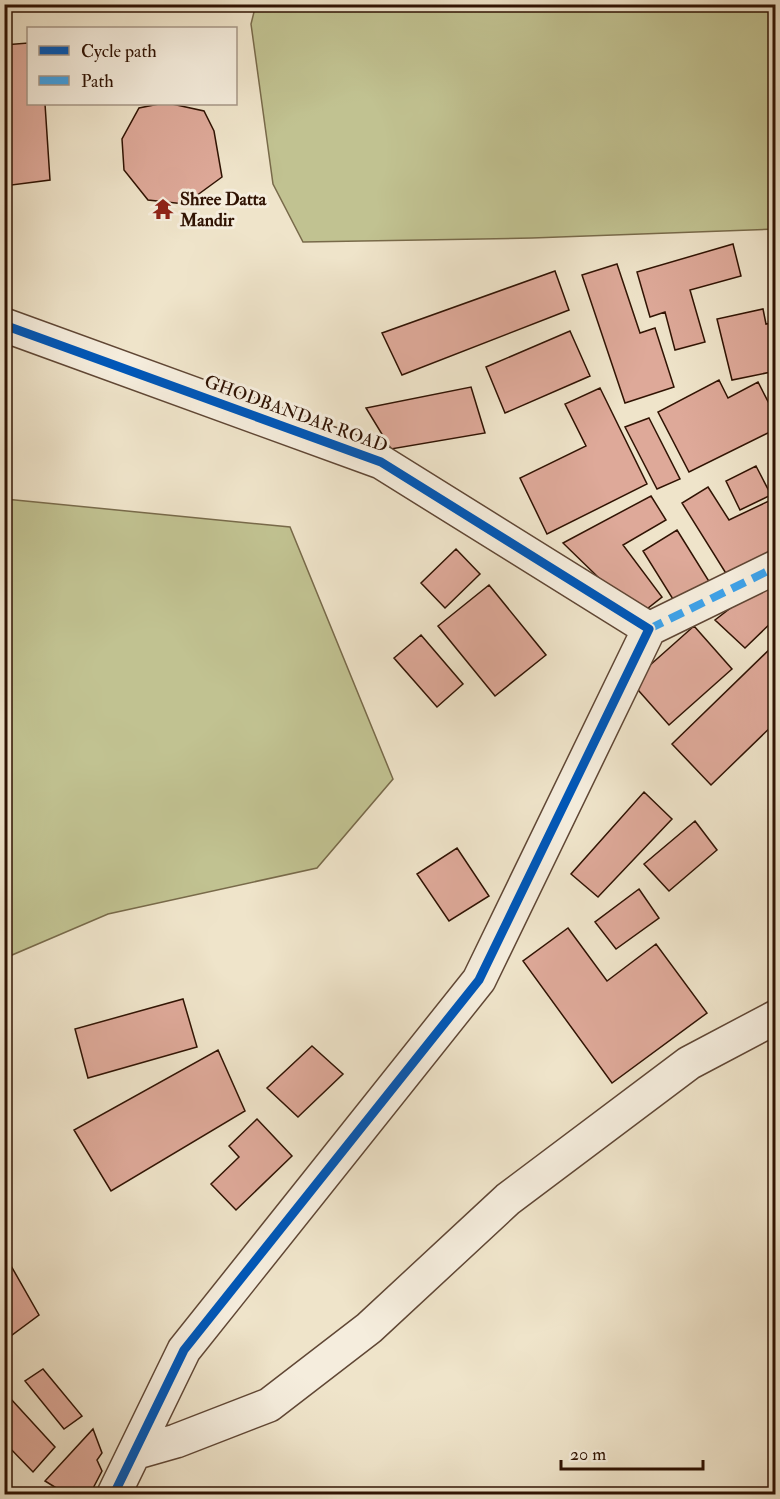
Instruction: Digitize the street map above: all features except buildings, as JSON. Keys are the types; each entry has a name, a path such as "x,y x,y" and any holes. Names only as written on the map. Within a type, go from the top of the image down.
{"street":[{"name":"GHODBANDAR ROAD","path":"4,325 381,462 649,629"},
{"path":"114,1494 184,1350 479,980 649,629 776,567"},
{"path":"134,1453 176,1442 269,1405 369,1328 508,1199 689,1063 776,1017"}],"green space":[{"path":"256,4 775,5 775,229 532,238 303,242 273,184 251,24"},
{"path":"5,499 290,527 393,779 317,868 108,914 5,958"}],"marked path":[{"path":"649,629 776,567"}],"cycle path":[{"path":"4,325 381,462 649,629 479,980 184,1350 114,1494"}],"place":[{"name":"Shree Datta Mandir","path":"163,209"}]}
